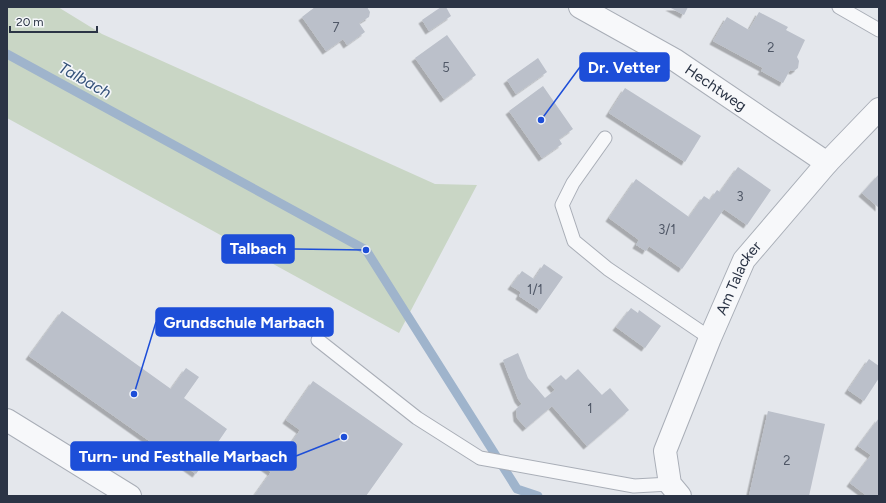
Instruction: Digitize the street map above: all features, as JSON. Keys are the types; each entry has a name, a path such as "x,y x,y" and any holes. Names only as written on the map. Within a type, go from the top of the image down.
{"street":[{"name":"Hechtweg","path":"580,7 675,60 827,163"},
{"name":"Am Talacker","path":"675,490 665,451 710,338 744,260 827,163 879,109"},
{"path":"7,420 130,496"}],"lane":[{"path":"839,7 879,30"},
{"path":"604,138 562,204 574,241 608,269 710,338"},
{"name":"Am Talacker","path":"318,340 417,418 480,458 518,464 595,480 675,490"}],"green space":[{"path":"7,7 58,7 102,34 435,184 477,185 399,333 7,118"}],"building":[{"path":"315,7 367,7 370,12 369,17 359,23 365,32 347,45 343,39 326,51 302,17"},
{"path":"441,7 446,7 451,16 429,31 422,20"},
{"path":"669,7 688,7 684,15"},
{"path":"759,12 788,27 786,30 805,40 797,57 799,61 798,68 794,71 790,70 783,83 761,71 763,68 713,41 727,17 749,30"},
{"path":"447,35 476,75 444,99 415,58"},
{"path":"538,58 547,72 516,94 507,80"},
{"path":"543,86 573,129 559,139 562,144 542,158 509,111"},
{"path":"625,88 701,136 685,162 609,113"},
{"path":"738,167 771,190 747,225 724,209 682,269 649,246 646,251 636,245 639,240 609,218 636,179 689,217 704,196 710,200 717,190 720,192"},
{"path":"879,174 879,208 862,193"},
{"path":"544,264 563,277 540,310 519,296 521,292 511,286 522,271 534,279"},
{"path":"631,308 638,313 639,310 661,326 645,348 616,327"},
{"path":"62,311 171,389 186,368 199,377 184,398 227,429 196,474 29,356"},
{"path":"518,353 528,378 545,398 555,390 550,384 561,375 566,380 578,369 602,395 610,388 629,410 587,446 552,406 526,428 517,418 516,409 522,404 518,399 503,360"},
{"path":"869,359 879,366 879,378 864,401 848,390"},
{"path":"313,381 403,444 366,496 254,496 271,472 257,462 266,450 280,459 300,430 286,420"},
{"path":"768,411 825,424 809,496 749,496"},
{"path":"879,418 879,496 867,496 850,483 871,455 858,446"}],"waterway":[{"name":"Talbach","path":"7,54 366,250 517,489 538,496"}],"place":[{"name":"Dr. Vetter","path":"541,120"},
{"name":"Talbach","path":"366,250"},
{"name":"Grundschule Marbach","path":"134,394"},
{"name":"Turn- und Festhalle Marbach","path":"344,437"}]}
